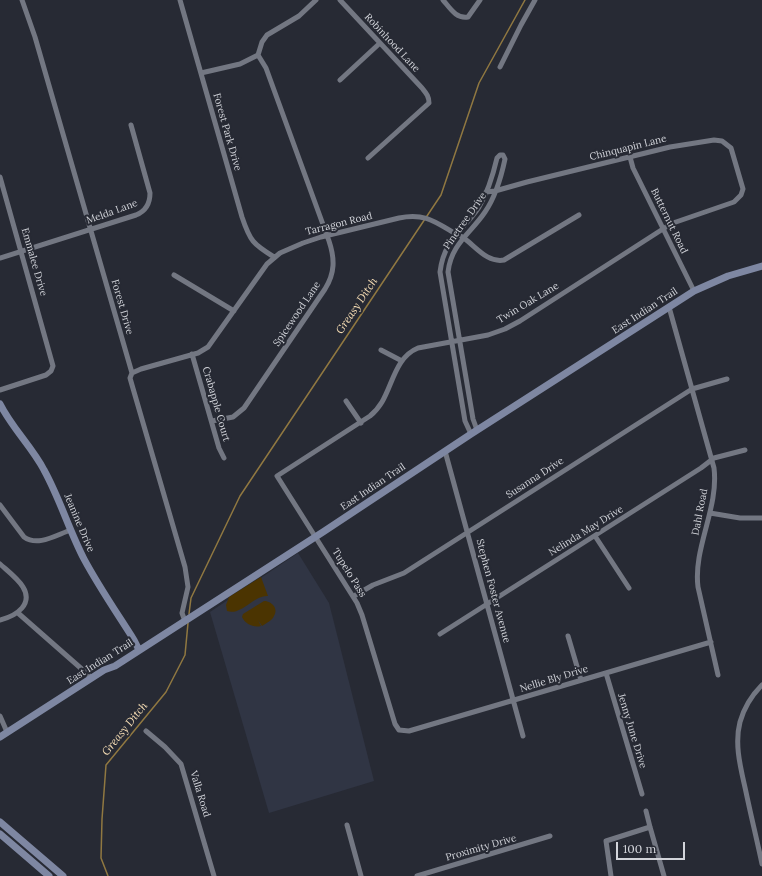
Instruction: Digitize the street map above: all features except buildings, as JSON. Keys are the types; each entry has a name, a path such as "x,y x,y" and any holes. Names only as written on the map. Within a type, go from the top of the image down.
{"main road":[{"name":"East Indian Trail","path":"0,737 104,670 115,666 477,430 694,291 728,276 762,266"},
{"name":"Jeanine Drive","path":"0,404 41,465 92,573 139,650"},
{"path":"0,822 63,876"},
{"path":"0,834 49,876"}],"street":[{"name":"Forest Drive","path":"22,0 35,37 132,373 130,378 187,577 188,587 182,610 182,616 185,621"},
{"name":"Forest Park Drive","path":"180,0 247,232 254,244 274,257"},
{"path":"201,73 240,64 258,55 262,42 267,35 299,16 316,0"},
{"name":"Robinhood Lane","path":"340,0 422,88 428,95 429,100 429,103 368,158"},
{"path":"443,0 457,15 463,18 468,17 480,0"},
{"path":"500,68 535,0"},
{"path":"340,80 380,44"},
{"name":"Spicewood Lane","path":"212,421 233,417 244,408 325,289 331,279 334,264 333,253 266,68 258,55"},
{"name":"Melda Lane","path":"0,258 140,213 144,210 149,203 150,193 131,125"},
{"name":"Chinquapin Lane","path":"486,192 670,147 707,140 718,140 726,143 731,148 743,189"},
{"name":"Pinetree Drive","path":"471,434 465,421 440,272 442,257 446,248 474,214 492,181 497,158 500,155 503,155 505,159 499,184 483,215 453,252 448,272 473,419 477,430"},
{"name":"Butternut Road","path":"630,157 633,168 694,291"},
{"name":"Emmalee Drive","path":"0,177 53,366 46,375 0,390"},
{"name":"Twin Oak Lane","path":"278,476 370,416 382,402 402,362 410,352 418,348 494,333 520,321 663,229 676,222 734,202 741,195 743,189"},
{"name":"Tarragon Road","path":"132,373 205,349 210,345 267,264 280,252 295,246 327,236 409,216 433,221 463,238 487,257 497,261 504,260 579,215"},
{"path":"174,275 234,311"},
{"name":"Dahl Road","path":"669,307 714,468 715,480 710,513 699,559 697,576 718,675"},
{"path":"381,350 402,362"},
{"name":"Crabapple Court","path":"192,354 219,448 224,458"},
{"name":"Susanna Drive","path":"354,596 373,584 404,573 692,389 727,379"},
{"path":"346,401 361,423"},
{"name":"Nelinda May Drive","path":"440,634 595,536 711,460 745,450"},
{"name":"Stephen Foster Avenue","path":"445,451 523,736"},
{"name":"Tupelo Pass","path":"278,476 354,596 362,615 394,724 402,731"},
{"path":"0,505 24,537 29,540 40,541 71,530"},
{"path":"710,513 740,518 762,518"},
{"path":"595,536 629,588"},
{"path":"0,564 21,584 27,593 26,603 18,613 0,620"},
{"path":"18,613 92,678"},
{"path":"568,636 581,680"},
{"name":"Nellie Bly Drive","path":"402,731 409,731 711,642"},
{"name":"Jenny June Drive","path":"606,673 642,794"},
{"path":"762,685 754,694 744,711 740,721 737,740 739,759 762,864"},
{"path":"0,716 7,732"},
{"name":"Valla Road","path":"146,731 165,747 181,764 214,876"},
{"path":"646,811 664,876"},
{"path":"347,825 361,876"},
{"path":"611,876 606,841 650,827"},
{"name":"Proximity Drive","path":"417,876 550,836"}],"shaded area":[{"path":"298,553 329,603 374,781 269,813 210,612"},
{"path":"261,577 268,596 257,599 238,611 227,611 226,605 229,597"},
{"path":"264,601 267,601 274,606 276,610 273,618 262,626 258,620 261,626 253,626 245,622 242,617 243,614"}],"waterway":[{"name":"Greasy Ditch","path":"189,614 191,598 240,496 441,195 479,83 525,0"},
{"name":"Greasy Ditch","path":"108,876 101,858 106,765 166,692 185,655 188,623"}]}
